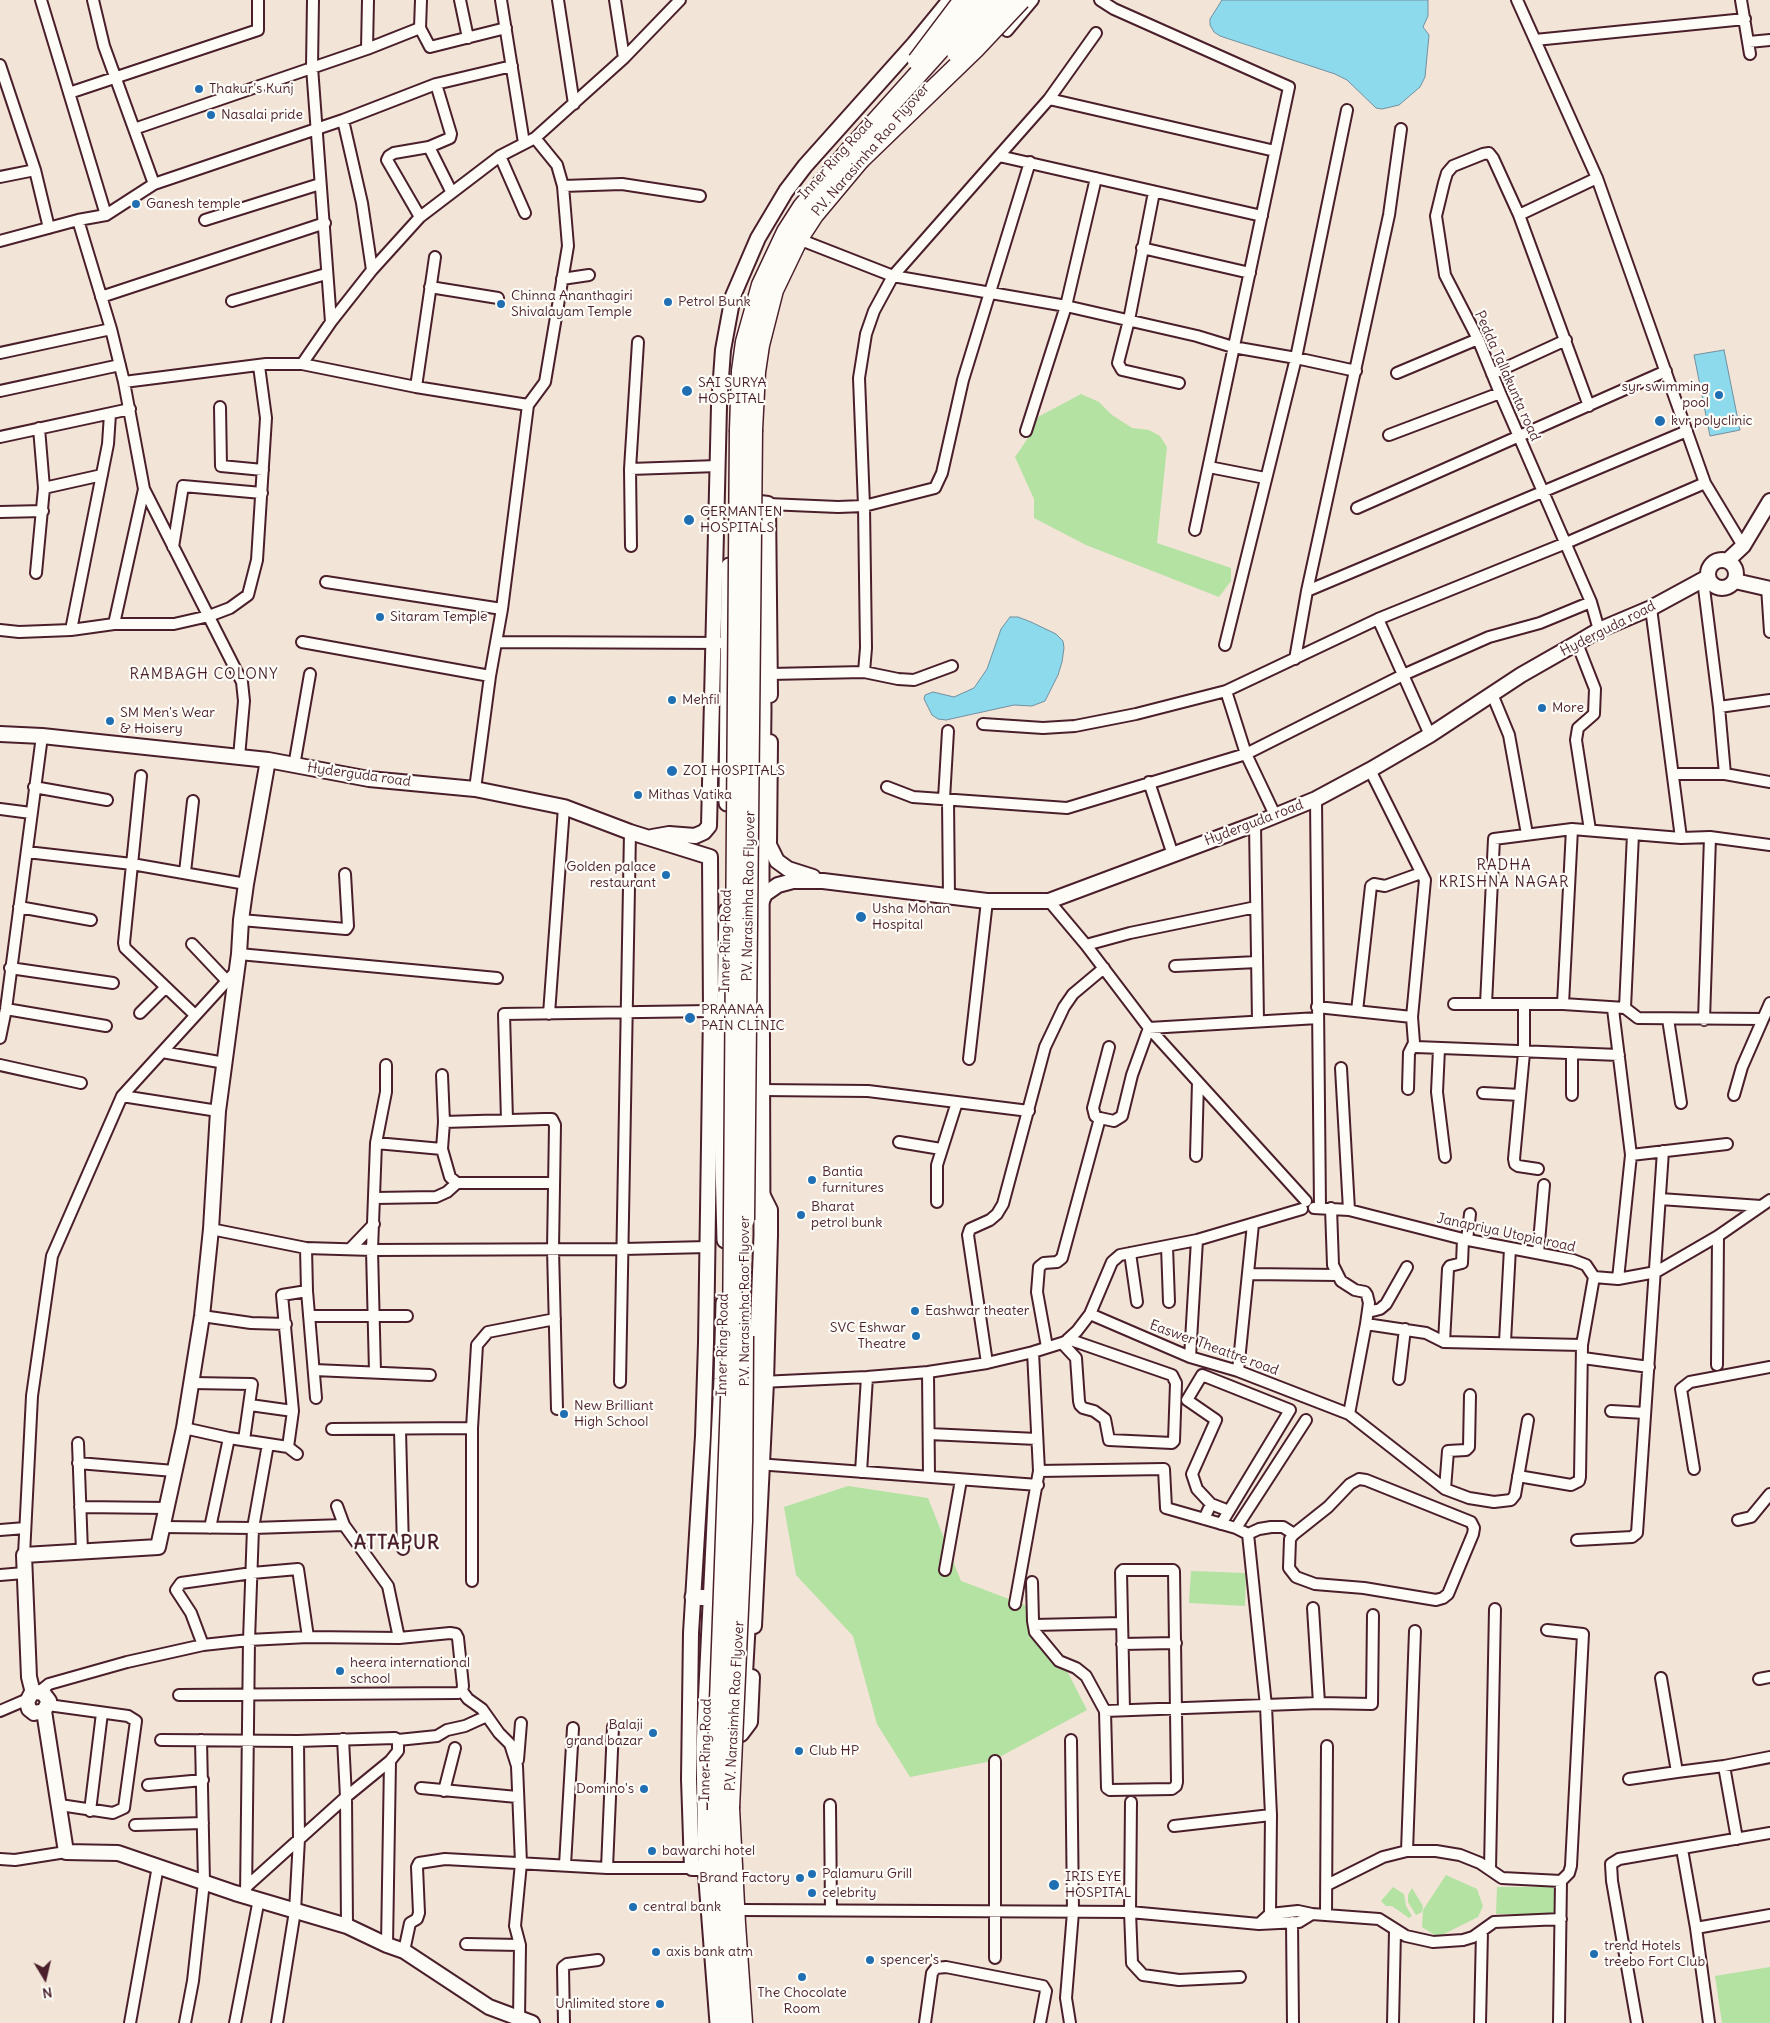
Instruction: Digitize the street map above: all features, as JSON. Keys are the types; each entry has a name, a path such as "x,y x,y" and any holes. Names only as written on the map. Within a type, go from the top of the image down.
{"highway":[{"path":"854,155 963,0"},
{"name":"P.V. Narasimha Rao Flyover","path":"744,2023 736,1924 730,1808 743,1521 753,440 756,372 766,318 785,264 814,215 854,155 982,0"},
{"name":"P.V. Narasimha Rao Flyover","path":"729,2023 720,1927 717,1755 732,1345 738,430 741,371 752,314 772,258 802,207 966,41 1001,0"},
{"path":"854,155 980,43 1021,0"}],"main road":[{"name":"Inner Ring Road","path":"751,2023 742,1910 738,1792 761,1382 761,902 764,504 756,430 758,373 762,345 777,292 801,240 854,155 916,74 978,0"},
{"name":"Inner Ring Road","path":"718,2023 699,1868 722,1379 725,1246 721,1087 725,1010 721,643 725,466 738,340 753,283 780,230 814,179 854,155 1004,0"},
{"path":"693,1597 711,1598"}],"street":[{"path":"41,0 106,215"},
{"path":"93,0 114,78 154,184"},
{"path":"69,93 258,30 258,0"},
{"path":"312,0 312,67 331,322"},
{"path":"367,49 368,0"},
{"path":"421,0 420,28 430,47 506,28"},
{"path":"460,0 468,38"},
{"path":"501,0 524,143"},
{"path":"558,0 574,104"},
{"path":"615,0 624,58"},
{"path":"630,469 725,466 720,386 727,318 733,296 758,238 786,191 805,166 908,51 950,0"},
{"path":"1008,31 1033,0"},
{"path":"1100,0 1114,9 1289,87 1195,530"},
{"path":"1529,0 1517,1 1597,178 1705,483 1743,546"},
{"path":"1741,0 1750,54"},
{"path":"302,364 331,322 372,270 420,217 500,156 535,138 624,58 674,2"},
{"path":"1535,40 1744,19"},
{"path":"134,129 367,49 420,28"},
{"path":"864,672 866,648 864,506 859,378 866,334 874,311 893,276 1049,99 1096,33"},
{"path":"1749,42 1770,40"},
{"path":"0,65 2,77 35,170 49,228"},
{"path":"0,241 78,220 106,215 154,184 344,120 436,84 512,66"},
{"path":"420,217 388,160 389,156 394,153 429,147 449,139 451,134 436,84"},
{"path":"1049,99 1275,151"},
{"path":"1225,645 1296,358 1346,110"},
{"path":"344,120 362,203 372,270"},
{"path":"1295,659 1307,591 1389,215 1401,129"},
{"path":"474,789 490,676 502,609 528,405 545,382 568,246 563,186 557,165 535,138"},
{"path":"429,147 452,191"},
{"name":"Pedda Tallakunta road","path":"1519,215 1489,153 1453,166 1447,173 1436,216 1445,276 1478,339 1591,602 1600,630"},
{"path":"500,156 526,213"},
{"path":"999,156 1262,216"},
{"path":"823,881 788,869 776,861 769,845 770,674 764,504 838,507 864,506 935,488 939,482 963,380 1030,162"},
{"path":"0,177 35,170"},
{"path":"1026,431 1066,306 1096,178"},
{"path":"1589,406 1519,215 1597,178"},
{"path":"205,220 320,184"},
{"path":"563,186 622,184 700,196"},
{"path":"1154,192 1129,320 1118,364 1119,367 1179,383"},
{"path":"78,220 120,365 144,489 242,682 244,701 240,757"},
{"path":"101,297 324,223"},
{"path":"801,240 893,276 1066,306 1197,336 1233,347 1356,371"},
{"path":"1142,248 1250,273"},
{"path":"416,387 435,257"},
{"path":"232,301 326,274"},
{"path":"562,279 590,275"},
{"path":"430,288 498,298"},
{"path":"0,353 111,329"},
{"path":"1398,373 1478,339"},
{"path":"1492,374 1566,340"},
{"path":"631,546 630,469 638,342"},
{"path":"124,382 260,366 302,364 416,387 528,405"},
{"path":"0,391 120,365"},
{"path":"0,630 19,632 71,630 114,624 174,624 209,616 230,608 248,595 257,560 264,470 266,418 260,366"},
{"path":"1357,508 1666,371"},
{"path":"1389,435 1500,393"},
{"path":"220,407 221,466 264,470"},
{"path":"0,437 130,409"},
{"path":"71,630 102,475 110,414"},
{"path":"36,574 44,488 39,428"},
{"path":"1307,591 1542,490 1687,431"},
{"path":"1209,467 1266,478"},
{"path":"44,488 102,475"},
{"path":"983,724 1043,728 1075,726 1136,714 1226,691 1378,619 1566,543 1705,483"},
{"path":"173,547 183,486 262,493"},
{"path":"114,624 144,489"},
{"path":"1727,561 1743,546 1770,501"},
{"path":"0,512 43,511"},
{"path":"1705,578 1720,588 1729,587 1735,581 1736,571 1727,561 1722,560 1712,564 1705,578 1725,774"},
{"name":"Hyderguda road","path":"761,902 765,894 778,884 793,881 823,881 986,901 1049,901 1255,824 1316,799 1430,735 1492,694 1577,642 1651,608 1705,578"},
{"path":"1735,581 1769,588 1770,632"},
{"path":"326,582 502,609"},
{"path":"887,787 913,797 1067,808 1246,754 1403,674 1490,637 1540,623 1591,602"},
{"path":"1651,608 1681,838"},
{"path":"1378,619 1430,735"},
{"path":"302,642 490,676"},
{"path":"496,642 721,643 709,826 704,832 695,836 669,834 648,837"},
{"path":"1577,642 1595,689 1594,714 1578,728 1576,740 1590,830"},
{"path":"770,674 864,672 898,679 914,680 952,666"},
{"path":"294,766 310,674"},
{"path":"1226,691 1246,754 1276,815"},
{"path":"1492,694 1509,735 1527,834"},
{"path":"1719,706 1770,700"},
{"path":"948,731 946,800 949,897"},
{"name":"Hyderguda road","path":"0,734 42,736 268,760 368,779 474,789 564,807 630,832 710,857 711,1011"},
{"path":"0,1038 6,1009 42,736"},
{"path":"24,1555 158,1547 184,1428 202,1316 211,1229 218,1111 225,1064 231,976 239,954 246,884 268,760"},
{"path":"1370,770 1425,880 1412,1017 1414,1043 1409,1053 1408,1089"},
{"path":"1673,774 1725,774 1770,782"},
{"path":"141,776 125,948 195,1015"},
{"path":"1149,782 1173,855"},
{"path":"34,787 107,800"},
{"path":"1316,799 1318,1013 1315,1207 1338,1274 1342,1281 1355,1290 1366,1292 1369,1302 1349,1414"},
{"path":"185,872 193,801"},
{"path":"549,1014 564,807"},
{"path":"0,809 31,813"},
{"path":"1255,824 1258,1021"},
{"path":"1563,1004 1572,829"},
{"path":"1486,1004 1494,839 1572,829 1681,838 1710,837 1770,845"},
{"path":"620,1382 625,1011 630,832"},
{"path":"1625,1008 1633,834"},
{"path":"1704,1020 1710,837"},
{"path":"27,852 132,864 246,884"},
{"path":"1357,1011 1371,886 1374,884 1385,886 1422,873"},
{"path":"241,920 346,929 348,926 345,874"},
{"path":"969,1059 986,901"},
{"path":"1049,901 1086,945 1149,1028 1315,1207"},
{"path":"19,907 92,920"},
{"path":"1086,945 1130,933 1256,907"},
{"path":"192,944 231,976"},
{"path":"239,954 498,978"},
{"path":"1175,966 1257,962"},
{"path":"10,968 112,983"},
{"path":"987,1362 968,1234 970,1229 990,1220 997,1214 1003,1204 1045,1047 1064,1007 1073,994 1104,968"},
{"path":"60,1805 113,1813 124,1808 136,1721 128,1716 46,1708 38,1713 31,1711 27,1706 33,1694 29,1677 24,1573 32,1396 52,1256 122,1096 231,976"},
{"path":"140,1013 165,988"},
{"path":"1734,1095 1742,1067 1770,1003"},
{"path":"1454,1004 1563,1004 1613,1009 1625,1008 1638,1018 1762,1019"},
{"path":"1524,1004 1524,1053 1515,1164 1538,1169"},
{"path":"6,1009 106,1026"},
{"path":"1613,1009 1631,1155 1618,1280"},
{"path":"404,1950 410,1922 417,1919 419,1913 416,1868 419,1863 445,1859 607,1868 699,1868 688,1779 693,1597 703,1436 711,1011 500,1013 507,1120"},
{"path":"1149,1028 1258,1021 1318,1013 1357,1011 1412,1017"},
{"path":"1668,1019 1681,1104"},
{"path":"1109,1047 1093,1108 1095,1116 1114,1121 1122,1116 1132,1075 1149,1028"},
{"path":"1414,1043 1416,1047 1420,1048 1619,1055"},
{"path":"1439,1049 1437,1092 1445,1157"},
{"path":"162,1052 225,1064"},
{"path":"1572,1053 1572,1095"},
{"path":"0,1065 81,1083"},
{"path":"375,1372 372,1250 376,1143 386,1092 386,1065"},
{"path":"1341,1068 1349,1210"},
{"path":"442,1075 444,1122 442,1150 450,1178 457,1183 554,1183"},
{"path":"1196,1156 1198,1082"},
{"path":"761,1090 868,1091 1029,1111"},
{"path":"1483,1093 1520,1095"},
{"path":"122,1096 218,1111"},
{"path":"937,1202 937,1165 957,1102"},
{"path":"1047,1347 1037,1292 1039,1267 1044,1263 1052,1263 1062,1258 1100,1118"},
{"path":"444,1122 552,1119 554,1125 553,1249 557,1409"},
{"path":"899,1142 941,1149"},
{"path":"376,1143 442,1150"},
{"path":"1631,1155 1727,1144"},
{"path":"1577,1540 1632,1537 1636,1533 1656,1272 1663,1151"},
{"path":"375,1198 436,1196 447,1192 457,1183"},
{"path":"1538,1253 1544,1185"},
{"path":"1660,1199 1760,1206"},
{"path":"1518,1476 1571,1485 1579,1481 1582,1345 1594,1277 1618,1280 1656,1272 1718,1236 1770,1200"},
{"path":"722,1379 761,1382 928,1372 1033,1352 1065,1341 1090,1314 1112,1262 1120,1255 1197,1240 1315,1207"},
{"name":"Janapriya Utopia road","path":"1315,1207 1349,1210 1465,1239 1538,1253 1586,1265 1594,1277"},
{"path":"1444,1342 1448,1269 1450,1266 1462,1263 1470,1214"},
{"path":"351,1248 374,1224"},
{"path":"1238,1371 1253,1224"},
{"path":"211,1229 306,1248 372,1250 708,1247"},
{"path":"1717,1365 1718,1236"},
{"path":"1190,1357 1197,1240"},
{"path":"1167,1246 1169,1302"},
{"path":"306,1248 316,1398"},
{"path":"1505,1342 1510,1248"},
{"path":"1130,1253 1137,1302"},
{"path":"1368,1312 1380,1309 1386,1304 1407,1267"},
{"path":"1248,1274 1338,1274"},
{"path":"184,1428 268,1444 292,1451 293,1412 282,1295 308,1291"},
{"name":"Easwer Theattre road","path":"1090,1314 1190,1357 1238,1371 1349,1414 1445,1489 1469,1498 1494,1502 1511,1500 1515,1495 1528,1420"},
{"path":"202,1316 251,1323 286,1324"},
{"path":"310,1316 407,1316"},
{"path":"472,1581 472,1428 477,1345 488,1332 555,1319"},
{"path":"1366,1324 1426,1333 1444,1342 1582,1345"},
{"path":"1400,1378 1405,1329"},
{"path":"1065,1341 1081,1344 1172,1375 1176,1383 1174,1441 1110,1440 1104,1419 1094,1411 1083,1408 1078,1401 1076,1358 1065,1341"},
{"path":"1072,1353 1081,1344"},
{"path":"1015,1604 1038,1485 1039,1471 1033,1352"},
{"path":"1583,1358 1649,1366"},
{"path":"1694,1469 1680,1389 1690,1382 1770,1367"},
{"path":"314,1370 430,1375"},
{"path":"928,1372 929,1477"},
{"path":"1213,1522 1220,1508 1290,1410 1202,1375 1187,1400 1216,1420 1192,1474 1197,1489 1220,1508"},
{"path":"862,1472 867,1377"},
{"path":"192,1383 252,1384 244,1440"},
{"path":"1445,1489 1448,1451 1466,1450 1469,1448 1470,1395"},
{"path":"250,1405 293,1412"},
{"path":"1611,1411 1645,1413"},
{"path":"1236,1528 1306,1420"},
{"path":"332,1429 472,1428"},
{"path":"400,1430 403,1549"},
{"path":"929,1434 1037,1439"},
{"path":"210,1528 229,1438"},
{"path":"78,1443 82,1552"},
{"path":"235,2023 250,1894 248,1694 252,1528 268,1444"},
{"path":"78,1463 174,1471"},
{"path":"757,1464 1038,1485"},
{"path":"1039,1471 1164,1469 1166,1508 1236,1528 1248,1534"},
{"path":"1359,1479 1366,1480 1472,1522 1474,1528 1474,1534 1448,1594 1436,1600 1364,1588 1315,1584 1296,1577 1290,1568 1289,1561 1290,1538 1294,1534 1328,1507 1350,1484 1359,1479"},
{"path":"945,1570 961,1480"},
{"path":"1738,1520 1751,1517 1770,1494"},
{"path":"337,1506 344,1525 388,1586 399,1638"},
{"path":"80,1507 166,1508"},
{"path":"1213,1522 1220,1508"},
{"path":"162,1527 252,1528 344,1525"},
{"path":"1248,1534 1259,1529 1272,1527 1283,1527 1294,1534"},
{"path":"0,1530 25,1528"},
{"path":"1248,1534 1266,1706 1271,1815 1270,1914"},
{"path":"203,1645 191,1613 176,1590 181,1583 298,1569 308,1637"},
{"path":"1032,1582 1035,1632 1059,1661 1076,1668 1086,1676 1105,1712 1107,1788 1110,1790 1172,1789 1177,1782 1175,1576 1173,1570 1123,1570 1121,1572 1124,1710"},
{"path":"0,1575 24,1573"},
{"path":"1313,1608 1319,1703"},
{"path":"1490,1869 1495,1609"},
{"path":"1105,1712 1319,1703 1372,1704 1373,1615"},
{"path":"1034,1625 1122,1623"},
{"path":"1547,1630 1583,1634 1571,1866 1569,1873 1561,1881 1559,2023"},
{"path":"1407,1851 1415,1631"},
{"path":"0,1711 58,1681 127,1662 203,1645 308,1637 399,1638 450,1633 456,1634 458,1638 462,1690 510,1744 517,1766"},
{"path":"1122,1644 1176,1643"},
{"path":"1759,1679 1770,1677"},
{"path":"1661,1678 1677,1772"},
{"path":"180,1695 458,1693 462,1690"},
{"path":"33,1694 48,1698 46,1708 66,1852"},
{"path":"90,1811 102,1713"},
{"path":"161,1740 298,1741 395,1738 398,1740 437,1736 447,1730 487,1716"},
{"path":"0,1859 15,1860 66,1852 118,1853 204,1882 250,1894 295,1911 347,1926 387,1945 404,1950 489,2007 525,2021 520,1945 515,1926 520,1862 517,1766 521,1723"},
{"path":"607,1868 613,1727"},
{"path":"565,1865 573,1728"},
{"path":"343,1739 346,1797 347,1926"},
{"path":"185,2023 193,1981 204,1882 201,1740"},
{"path":"250,1894 299,1839 390,1761 398,1751 398,1740"},
{"path":"1070,2023 1066,1998 1073,1912 1071,1740"},
{"path":"277,2023 295,1911 299,1839 298,1741"},
{"path":"1326,1915 1327,1746"},
{"path":"444,1790 455,1748"},
{"path":"1629,1779 1724,1766 1770,1757"},
{"path":"387,1945 390,1761"},
{"path":"995,1761 995,1958"},
{"path":"1724,1766 1737,1839"},
{"path":"148,1785 203,1780"},
{"path":"421,1788 517,1797"},
{"path":"1131,1802 1130,1912 1132,1963 1143,1975 1179,1980 1240,1977"},
{"path":"830,1805 831,1910"},
{"path":"1174,1826 1271,1815"},
{"path":"135,1825 203,1823"},
{"path":"1637,2023 1612,1881 1611,1864 1619,1859 1682,1850 1770,1833"},
{"path":"1682,1850 1696,1928 1709,2023"},
{"path":"1327,1885 1383,1857 1407,1851 1436,1851 1460,1855 1490,1869 1502,1878 1561,1881"},
{"path":"130,2023 158,1866"},
{"path":"742,1910 1130,1912 1259,1924 1299,1922 1312,1914"},
{"path":"1259,1924 1270,1914 1298,1911 1312,1914 1379,1919 1415,1940 1433,1942 1463,1940 1482,1931 1494,1922 1561,1919"},
{"path":"1696,1928 1770,1915"},
{"path":"1292,1922 1293,2023"},
{"path":"1393,2023 1395,1930"},
{"path":"1480,2023 1482,1931"},
{"path":"466,1944 520,1945"},
{"path":"564,2023 563,1967 567,1964 598,1960"},
{"path":"925,2023 932,1972 936,1968 946,1967 1043,1986 1046,1991 1040,2023"}],"green space":[{"path":"1081,394 1099,402 1112,415 1132,428 1149,430 1160,436 1167,447 1157,543 1231,568 1231,581 1219,597 1086,545 1034,518 1034,499 1015,457 1028,438 1038,417"},
{"path":"848,1486 928,1498 961,1581 1025,1605 1062,1661 1087,1710 992,1761 910,1777 877,1724 853,1636 796,1575 784,1507"},
{"path":"1191,1571 1246,1573 1245,1606 1189,1603"},
{"path":"1446,1875 1477,1889 1483,1906 1478,1917 1438,1937 1422,1927 1423,1910"},
{"path":"1393,1887 1404,1894 1406,1906 1412,1916 1409,1918 1392,1906 1386,1906 1381,1901"},
{"path":"1497,1887 1554,1887 1554,1914 1496,1914"},
{"path":"1412,1888 1423,1906 1422,1912 1416,1915 1408,1902 1408,1895"},
{"path":"1770,1967 1770,2023 1722,2023 1715,1976"}],"water":[{"path":"1222,0 1428,0 1428,16 1423,27 1429,35 1425,77 1420,87 1399,105 1382,109 1376,108 1347,80 1335,74 1220,36 1214,32 1210,25 1210,19"},
{"path":"1724,350 1740,430 1710,436 1694,355"},
{"path":"1010,617 1018,617 1031,622 1056,634 1063,641 1062,662 1058,675 1045,701 1032,706 1014,705 946,720 938,719 932,715 924,699 925,695 933,692 954,697 974,688 987,669 1001,629"}],"place":[{"name":"Thakur's Kunj","path":"199,89"},
{"name":"Nasalai pride","path":"211,115"},
{"name":"Ganesh temple","path":"136,204"},
{"name":"Petrol Bunk","path":"668,302"},
{"name":"Chinna Ananthagiri Shivalayam Temple","path":"501,304"},
{"name":"SAI SURYA HOSPITAL","path":"687,391"},
{"name":"syr swimming pool","path":"1719,395"},
{"name":"kvr polyclinic","path":"1660,421"},
{"name":"GERMANTEN HOSPITALS","path":"689,520"},
{"name":"Sitaram Temple","path":"380,617"},
{"name":"Mehfil","path":"672,700"},
{"name":"More","path":"1542,708"},
{"name":"SM Men's Wear & Hoisery","path":"110,721"},
{"name":"ZOI HOSPITALS","path":"672,771"},
{"name":"Mithas Vatika","path":"638,795"},
{"name":"Golden palace restaurant","path":"666,875"},
{"name":"Usha Mohan Hospital","path":"861,917"},
{"name":"PRAANAA PAIN CLINIC","path":"690,1018"},
{"name":"Bantia furnitures","path":"812,1180"},
{"name":"Bharat petrol bunk","path":"801,1215"},
{"name":"Eashwar theater","path":"915,1311"},
{"name":"SVC Eshwar Theatre","path":"916,1336"},
{"name":"New Brilliant High School","path":"564,1414"},
{"name":"heera international school","path":"340,1671"},
{"name":"Balaji grand bazar","path":"653,1733"},
{"name":"Club HP","path":"799,1751"},
{"name":"Domino's","path":"644,1789"},
{"name":"bawarchi hotel","path":"652,1851"},
{"name":"Palamuru Grill","path":"812,1874"},
{"name":"Brand Factory","path":"800,1878"},
{"name":"IRIS EYE HOSPITAL","path":"1054,1885"},
{"name":"celebrity","path":"812,1893"},
{"name":"central bank","path":"633,1907"},
{"name":"axis bank atm","path":"656,1952"},
{"name":"trend Hotels treebo Fort Club","path":"1594,1954"},
{"name":"spencer's","path":"870,1960"},
{"name":"The Chocolate Room","path":"802,1977"},
{"name":"Unlimited store","path":"660,2004"}],"district":[{"name":"RAMBAGH COLONY","path":"204,675"},
{"name":"RADHA KRISHNA NAGAR","path":"1504,874"},
{"name":"ATTAPUR","path":"397,1544"}]}
